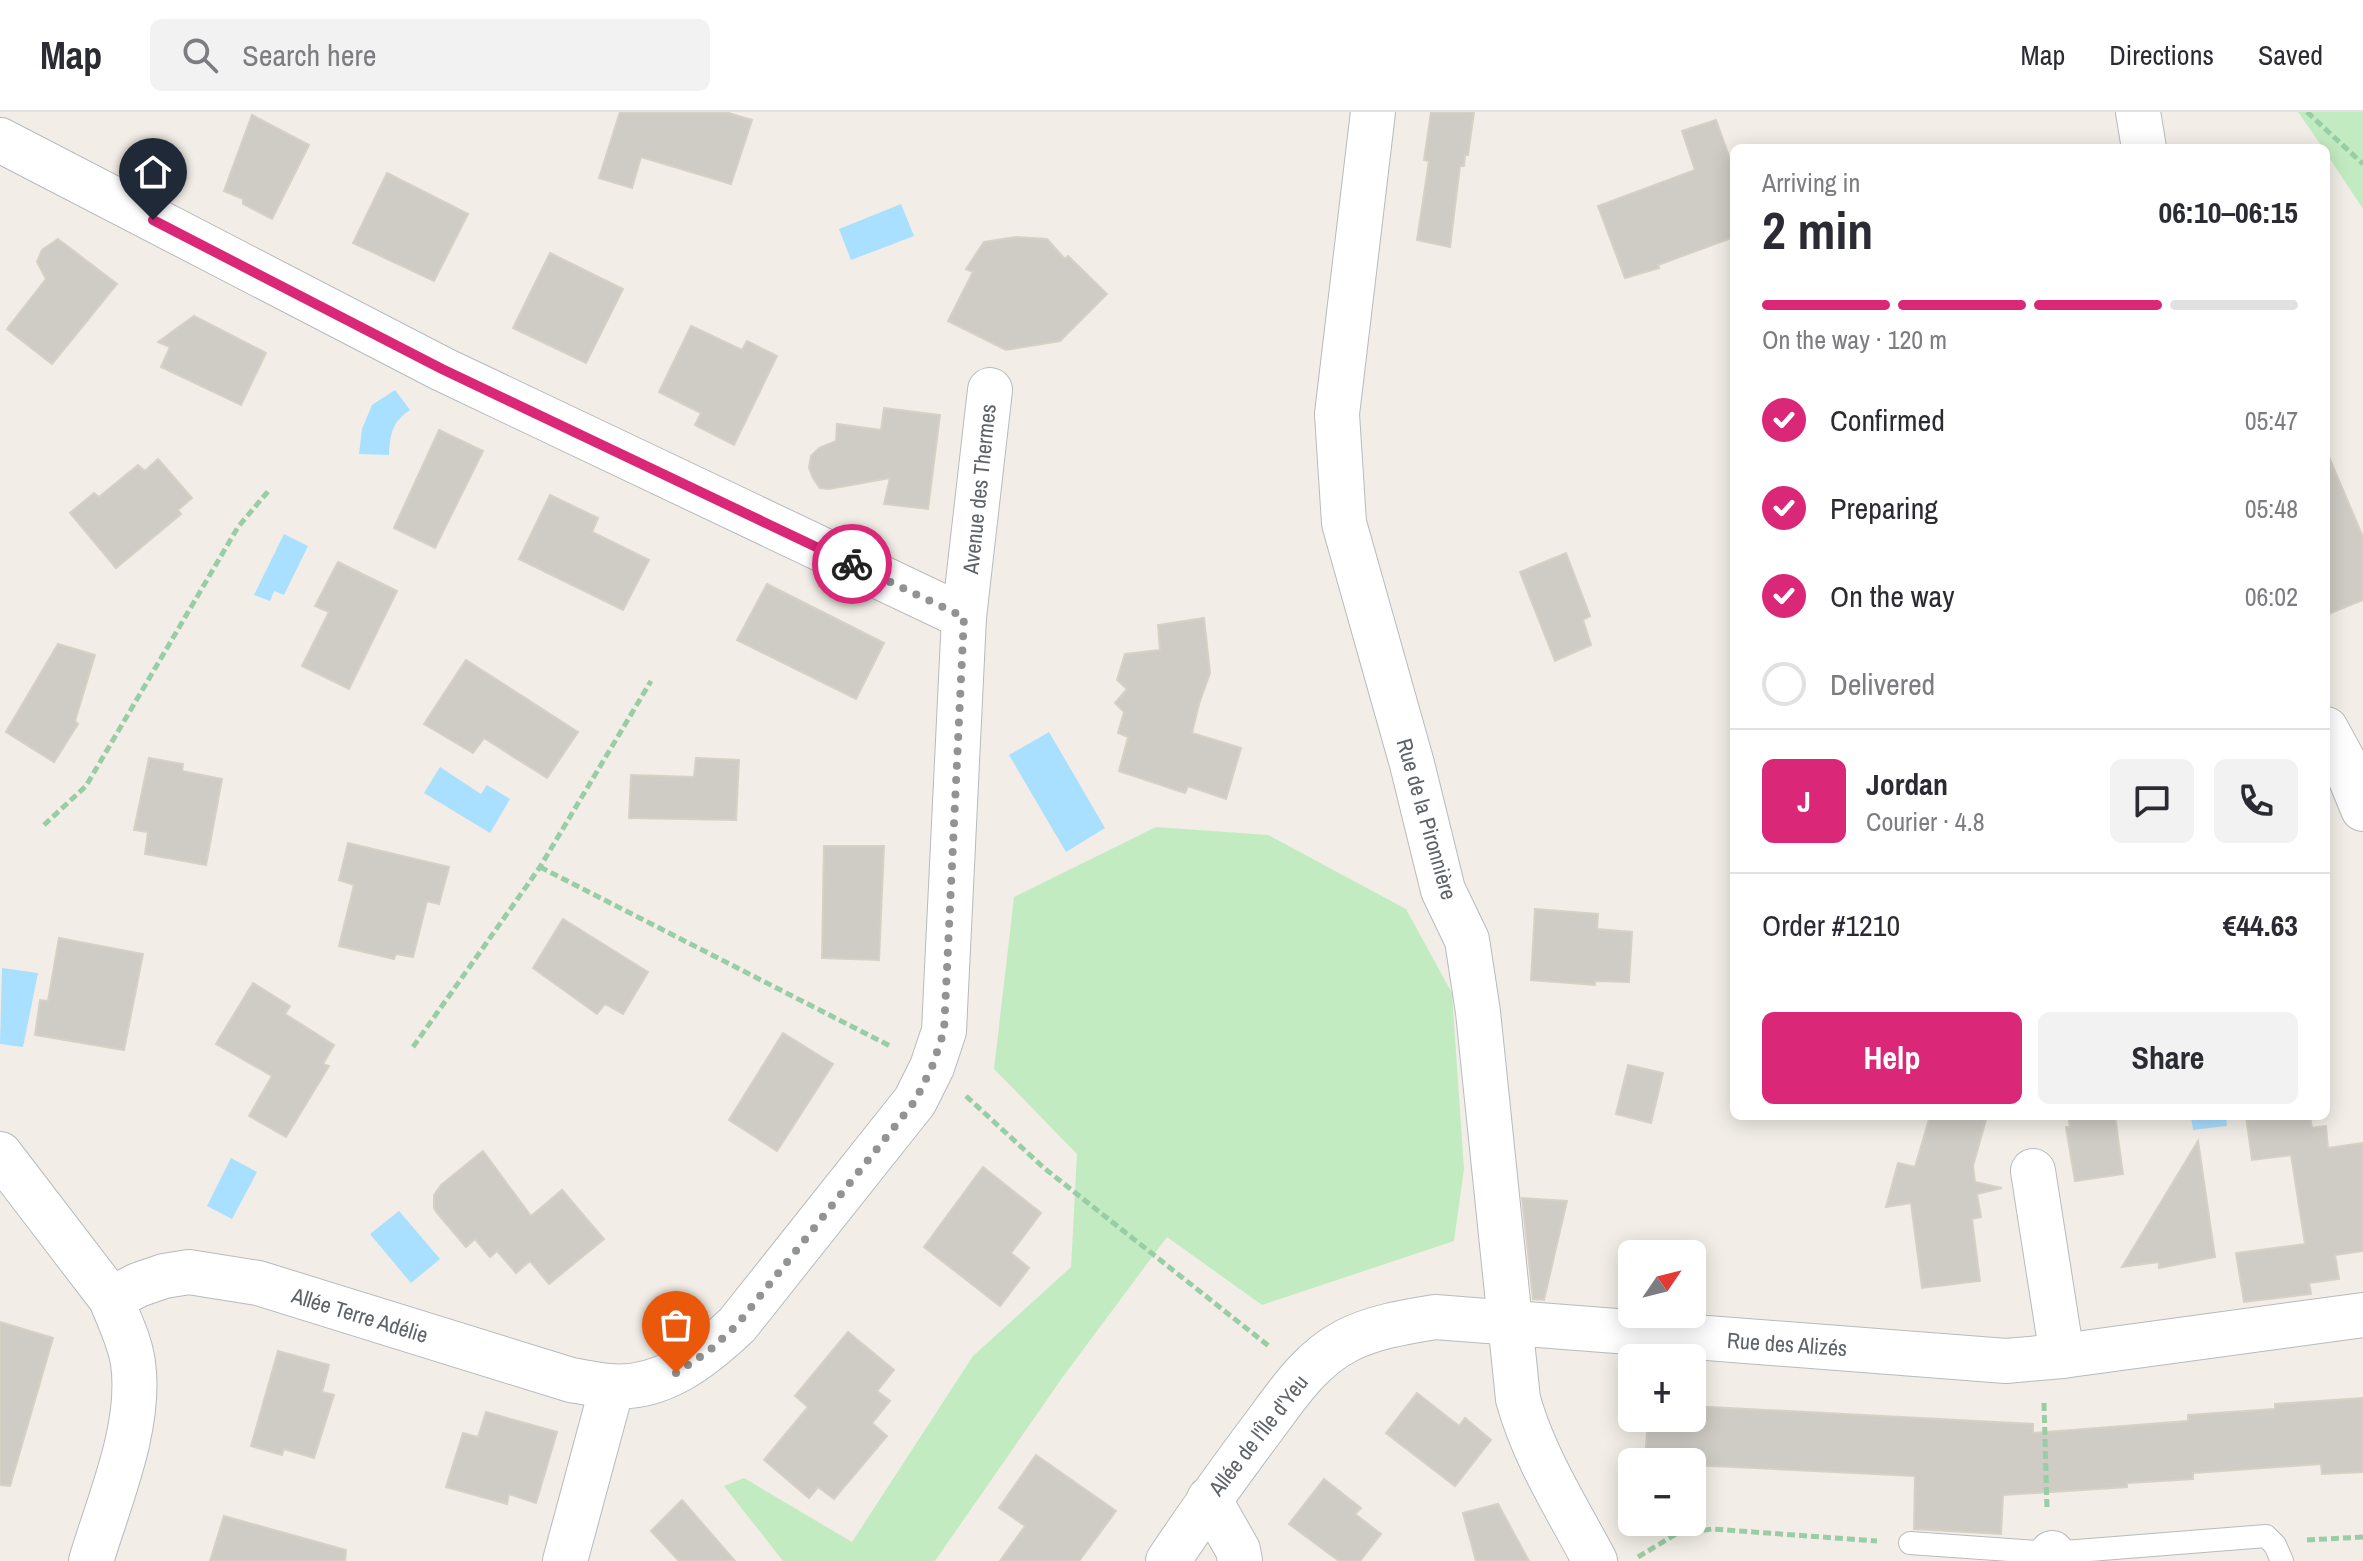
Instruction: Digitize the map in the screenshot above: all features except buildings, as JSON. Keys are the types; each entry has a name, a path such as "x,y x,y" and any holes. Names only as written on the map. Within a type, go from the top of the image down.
{"street":[{"name":"Rue de la Pironnière","path":"1373,112 1337,414 1344,523 1412,764 1443,890 1467,940 1478,1012 1518,1399 1526,1429 1541,1462 1595,1561"},
{"path":"2138,112 2143,144"},
{"path":"0,140 442,369 964,617"},
{"name":"Avenue des Thermes","path":"932,1067 944,1031 964,617 990,390"},
{"path":"2344,747 2363,809"},
{"name":"Allée Terre Adélie","path":"111,1299 151,1280 189,1272 258,1283 571,1380 612,1387 646,1383 676,1373 709,1351 737,1325 915,1101 932,1067"},
{"path":"0,1154 111,1299 133,1362 135,1393 128,1437 91,1561"},
{"path":"2033,1171 2052,1357"},
{"name":"Rue des Alizés","path":"1512,1323 2006,1361 2363,1315"},
{"name":"Allée de l'Île d'Yeu","path":"1168,1561 1209,1499 1304,1374 1323,1356 1348,1340 1390,1325 1435,1317 1512,1323"},
{"path":"565,1561 612,1387"},
{"path":"1209,1499 1238,1550 1240,1561"}],"lane":[{"path":"1910,1543 2052,1557 2266,1536 2278,1553"}],"path":[{"path":"2307,112 2363,164"},
{"path":"44,825 86,786 238,527 270,489"},
{"path":"413,1047 540,867 651,681"},
{"path":"540,867 932,1067"},
{"path":"965,1095 1044,1168 1304,1374"},
{"path":"2052,1357 2047,1509 2052,1557"},
{"path":"1631,1561 1676,1534 1712,1529 1910,1543"},
{"path":"2278,1553 2292,1541 2363,1537"}],"green space":[{"path":"2298,112 2363,112 2363,209 2330,159 2330,144 2320,144"},
{"path":"1156,827 1268,835 1406,909 1452,993 1464,1169 1454,1241 1262,1305 1167,1237 1062,1378 935,1561 783,1561 724,1486 744,1478 852,1542 973,1356 1071,1267 1077,1154 994,1069 1014,897"}],"water":[{"path":"901,204 914,236 851,260 839,229"},
{"path":"395,390 410,410 393,429 389,455 359,454 362,429 372,405"},
{"path":"284,534 308,546 284,595 274,591 270,601 254,595"},
{"path":"1049,732 1105,828 1066,852 1009,755"},
{"path":"440,767 481,794 487,785 510,799 490,833 424,793"},
{"path":"2,968 38,973 23,1047 0,1044"},
{"path":"2192,1120 2226,1120 2227,1126 2193,1130"},
{"path":"231,1158 257,1172 232,1219 207,1206"},
{"path":"399,1211 440,1259 411,1283 370,1234"}],"way so far":[{"path":"676,1373 709,1351 737,1325 915,1101 932,1067 944,1031 964,617 852,564"}],"route":[{"path":"153,220 442,369 852,564"}]}
